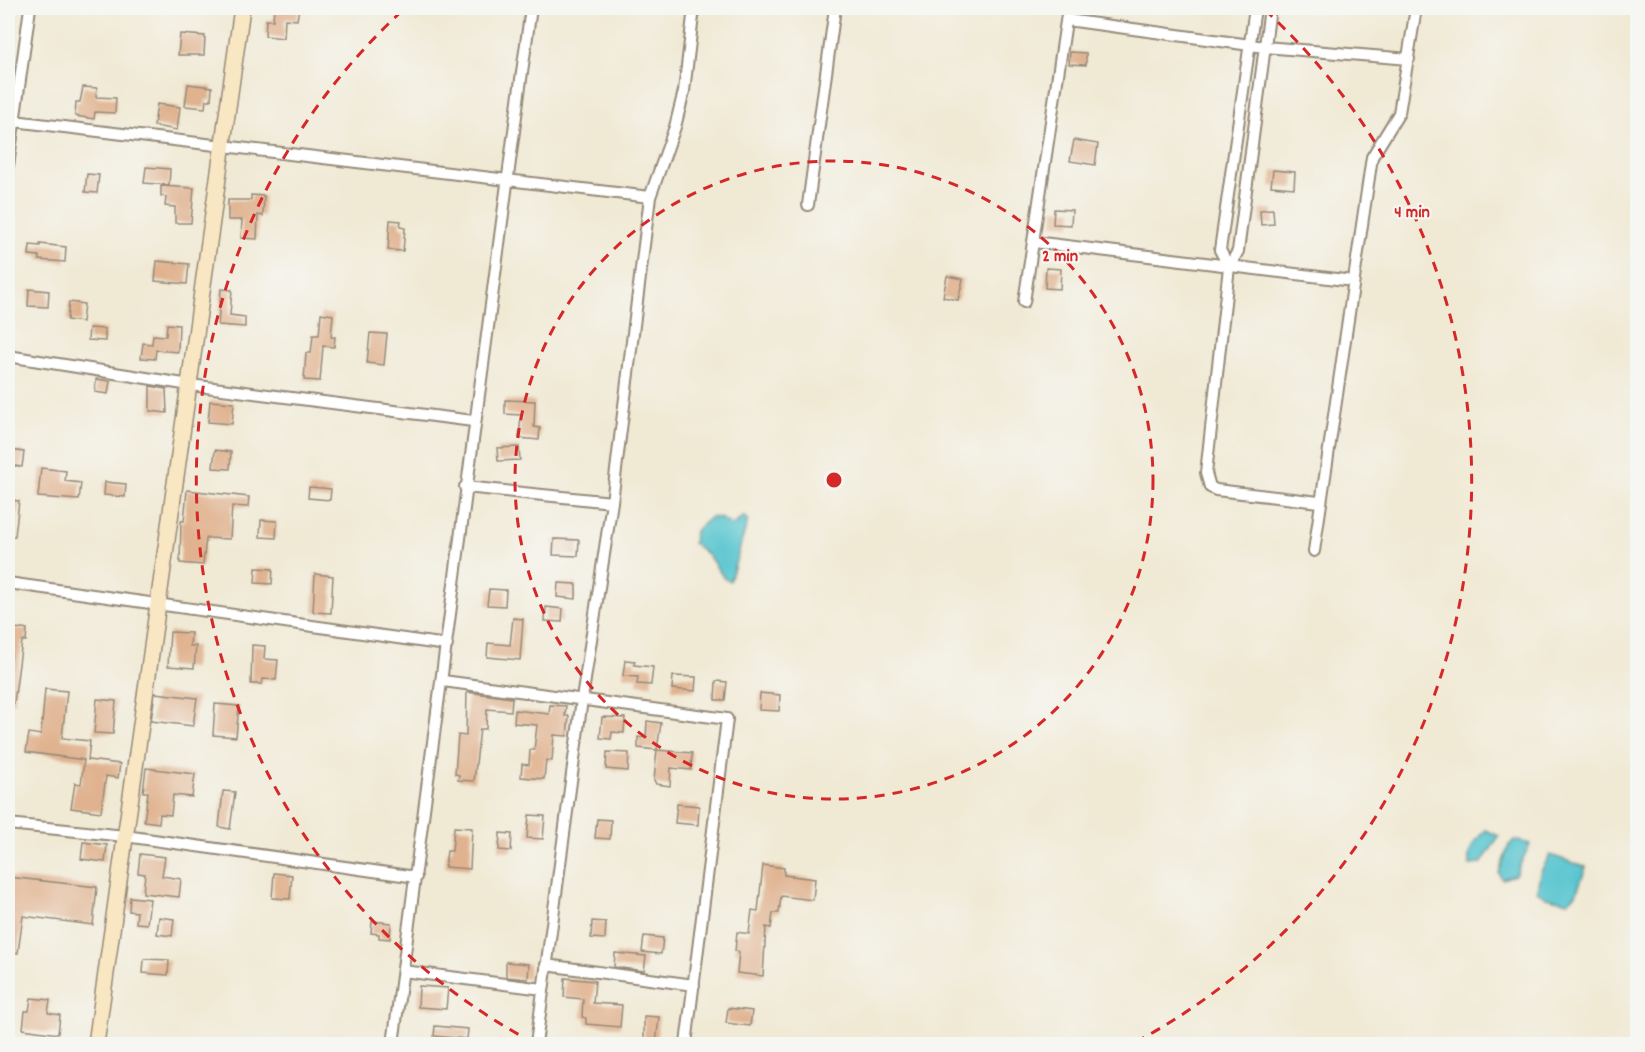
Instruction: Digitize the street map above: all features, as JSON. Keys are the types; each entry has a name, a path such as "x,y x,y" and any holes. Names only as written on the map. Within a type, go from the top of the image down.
{"street":[{"path":"8,166 30,8"},
{"path":"96,1044 242,8"},
{"path":"393,1044 447,645 473,421 531,8"},
{"path":"536,1044 582,699 612,502 650,197 675,127 684,91 694,8"},
{"path":"808,206 835,8"},
{"path":"1024,302 1068,8"},
{"path":"1229,267 1220,250 1255,8"},
{"path":"1270,8 1238,251 1229,267 1206,464 1207,481 1216,490 1319,502"},
{"path":"1314,551 1319,502 1372,157 1399,112 1416,8"},
{"path":"1066,20 1265,47 1409,59"},
{"path":"14,121 223,144 650,197"},
{"path":"1034,242 1353,281"},
{"path":"8,356 190,385 473,421"},
{"path":"465,487 612,502"},
{"path":"8,582 447,645"},
{"path":"442,681 726,719 686,1044"},
{"path":"8,824 125,836 416,877"},
{"path":"546,965 694,985"},
{"path":"403,971 543,989"}],"water":[{"path":"743,516 748,520 730,581 724,578 708,555 693,543 695,531 711,517 722,519 731,525"},
{"path":"1485,830 1499,836 1481,864 1470,865 1470,851"},
{"path":"1515,840 1530,844 1515,875 1502,879 1499,873 1509,845"},
{"path":"1550,855 1586,867 1576,894 1568,902 1546,897 1537,891 1540,873"}],"building":[{"path":"274,8 299,8 297,20 285,19 284,38 265,36 266,20 273,20"},
{"path":"180,34 205,36 204,55 178,55"},
{"path":"1070,52 1086,53 1086,65 1069,64"},
{"path":"188,84 212,87 211,100 206,100 205,108 185,106"},
{"path":"83,87 97,88 96,97 116,98 115,113 95,112 94,119 75,116 76,102 80,102"},
{"path":"157,104 180,107 177,130 154,126"},
{"path":"1074,140 1098,144 1095,165 1070,161"},
{"path":"146,167 170,169 169,185 144,183"},
{"path":"1273,170 1295,172 1294,188 1271,186"},
{"path":"87,174 99,175 97,193 85,192"},
{"path":"161,186 194,188 191,223 175,223 175,207 165,206 166,197 161,196"},
{"path":"251,195 264,196 263,216 258,215 257,239 241,238 242,220 228,220 228,200 251,200"},
{"path":"1054,209 1072,210 1071,225 1053,224"},
{"path":"1273,209 1274,224 1261,225 1260,210"},
{"path":"390,220 401,221 400,227 405,228 403,251 388,250"},
{"path":"40,244 66,247 65,262 39,260 39,256 29,255 30,245 40,246"},
{"path":"157,261 189,264 187,284 155,281"},
{"path":"1046,268 1061,269 1060,289 1045,288"},
{"path":"947,276 963,279 958,300 943,297"},
{"path":"29,289 49,291 48,307 28,306"},
{"path":"221,289 232,290 230,315 245,317 245,327 218,325"},
{"path":"69,302 84,304 82,322 67,320"},
{"path":"321,313 333,315 331,337 335,337 334,347 323,346 320,381 304,380 306,353 311,353 313,335 319,335"},
{"path":"167,324 179,325 178,352 156,350 155,359 141,358 143,343 152,344 153,335 166,336"},
{"path":"89,328 105,329 105,341 88,340"},
{"path":"370,333 387,334 384,365 367,363"},
{"path":"96,379 110,381 108,394 95,392"},
{"path":"150,386 166,389 167,413 150,411"},
{"path":"505,400 535,401 534,427 540,428 539,440 519,438 521,415 505,414"},
{"path":"210,401 234,403 232,424 208,422"},
{"path":"519,447 520,460 498,461 497,448"},
{"path":"11,450 24,452 22,467 9,465"},
{"path":"215,450 231,452 230,469 213,468"},
{"path":"41,468 66,471 65,481 81,483 79,500 38,497"},
{"path":"105,482 126,484 125,497 104,495"},
{"path":"309,487 331,489 330,500 308,498"},
{"path":"187,490 249,497 248,507 232,506 230,539 206,538 203,565 180,563 181,521 184,521"},
{"path":"8,500 19,501 15,536 8,536"},
{"path":"261,520 277,521 276,538 260,537"},
{"path":"554,539 579,540 578,556 553,555"},
{"path":"256,568 273,569 272,584 255,583"},
{"path":"315,574 333,576 331,613 313,612"},
{"path":"558,583 576,584 576,599 557,597"},
{"path":"489,589 506,590 505,606 487,605"},
{"path":"546,607 563,609 562,622 545,621"},
{"path":"513,618 523,619 520,660 487,657 488,643 510,645"},
{"path":"12,628 27,629 26,641 22,641 14,703 8,703 8,658 11,658"},
{"path":"170,632 191,633 190,646 196,646 194,668 168,666"},
{"path":"252,645 265,646 264,659 278,660 276,680 263,679 262,684 251,684"},
{"path":"625,660 635,661 634,665 653,667 651,685 637,684 638,677 623,676"},
{"path":"673,676 696,677 695,691 672,689"},
{"path":"716,681 727,682 725,700 715,700"},
{"path":"45,689 67,691 62,738 90,741 88,760 120,764 118,778 106,776 101,812 71,808 75,783 81,784 84,760 26,752 29,733 41,735"},
{"path":"467,692 512,698 511,711 487,709 486,729 480,729 474,781 458,780 459,775 455,774 458,735 466,736"},
{"path":"155,693 197,698 193,726 151,721"},
{"path":"760,693 780,695 779,711 759,710"},
{"path":"97,699 116,701 113,734 94,733"},
{"path":"215,704 239,706 236,737 213,735"},
{"path":"550,705 566,706 565,716 569,716 567,736 554,735 552,761 546,760 544,779 521,777 522,764 529,765 530,750 534,750 537,725 514,723 515,710 549,714"},
{"path":"602,717 625,718 624,733 612,732 611,739 600,738"},
{"path":"647,721 661,723 657,750 638,748 638,737 646,738"},
{"path":"657,750 692,753 691,770 671,768 670,786 656,784 654,780"},
{"path":"607,752 629,753 628,771 606,769"},
{"path":"146,768 195,774 192,797 173,795 171,815 160,814 159,823 144,821 148,792 143,792"},
{"path":"223,791 235,792 230,829 219,827"},
{"path":"677,804 699,806 698,825 675,823"},
{"path":"529,815 545,816 543,839 527,838"},
{"path":"597,819 611,820 610,839 595,838"},
{"path":"454,827 472,828 470,869 445,867 447,851 452,851"},
{"path":"500,833 512,834 511,851 499,850"},
{"path":"83,842 107,845 105,862 81,859"},
{"path":"140,854 165,857 162,876 181,879 179,897 143,893 145,874 138,873"},
{"path":"763,865 784,868 784,875 815,879 813,900 781,896 779,913 773,913 771,928 766,927 763,976 737,973 739,952 735,951 737,932 749,934 752,910 758,911"},
{"path":"274,873 292,875 290,899 272,898"},
{"path":"8,877 97,887 93,925 23,916 18,953 8,952"},
{"path":"130,897 150,899 147,924 136,923 137,912 129,911"},
{"path":"159,917 174,919 172,936 157,934"},
{"path":"372,921 391,923 390,939 379,938 379,934 371,933"},
{"path":"592,921 606,922 605,939 591,938"},
{"path":"644,936 663,938 661,954 642,952"},
{"path":"615,953 646,956 644,971 614,967"},
{"path":"144,959 169,960 168,975 143,973"},
{"path":"506,962 529,964 528,979 506,977"},
{"path":"565,978 595,981 593,1003 622,1005 620,1027 586,1024 586,1018 582,1017 583,999 564,997"},
{"path":"419,986 448,988 446,1009 418,1007"},
{"path":"31,998 50,1000 48,1013 60,1015 58,1034 23,1029 25,1011 29,1011"},
{"path":"728,1008 752,1011 750,1026 726,1023"},
{"path":"644,1016 659,1017 656,1044 644,1044"},
{"path":"435,1026 468,1029 467,1039 434,1036"}]}
